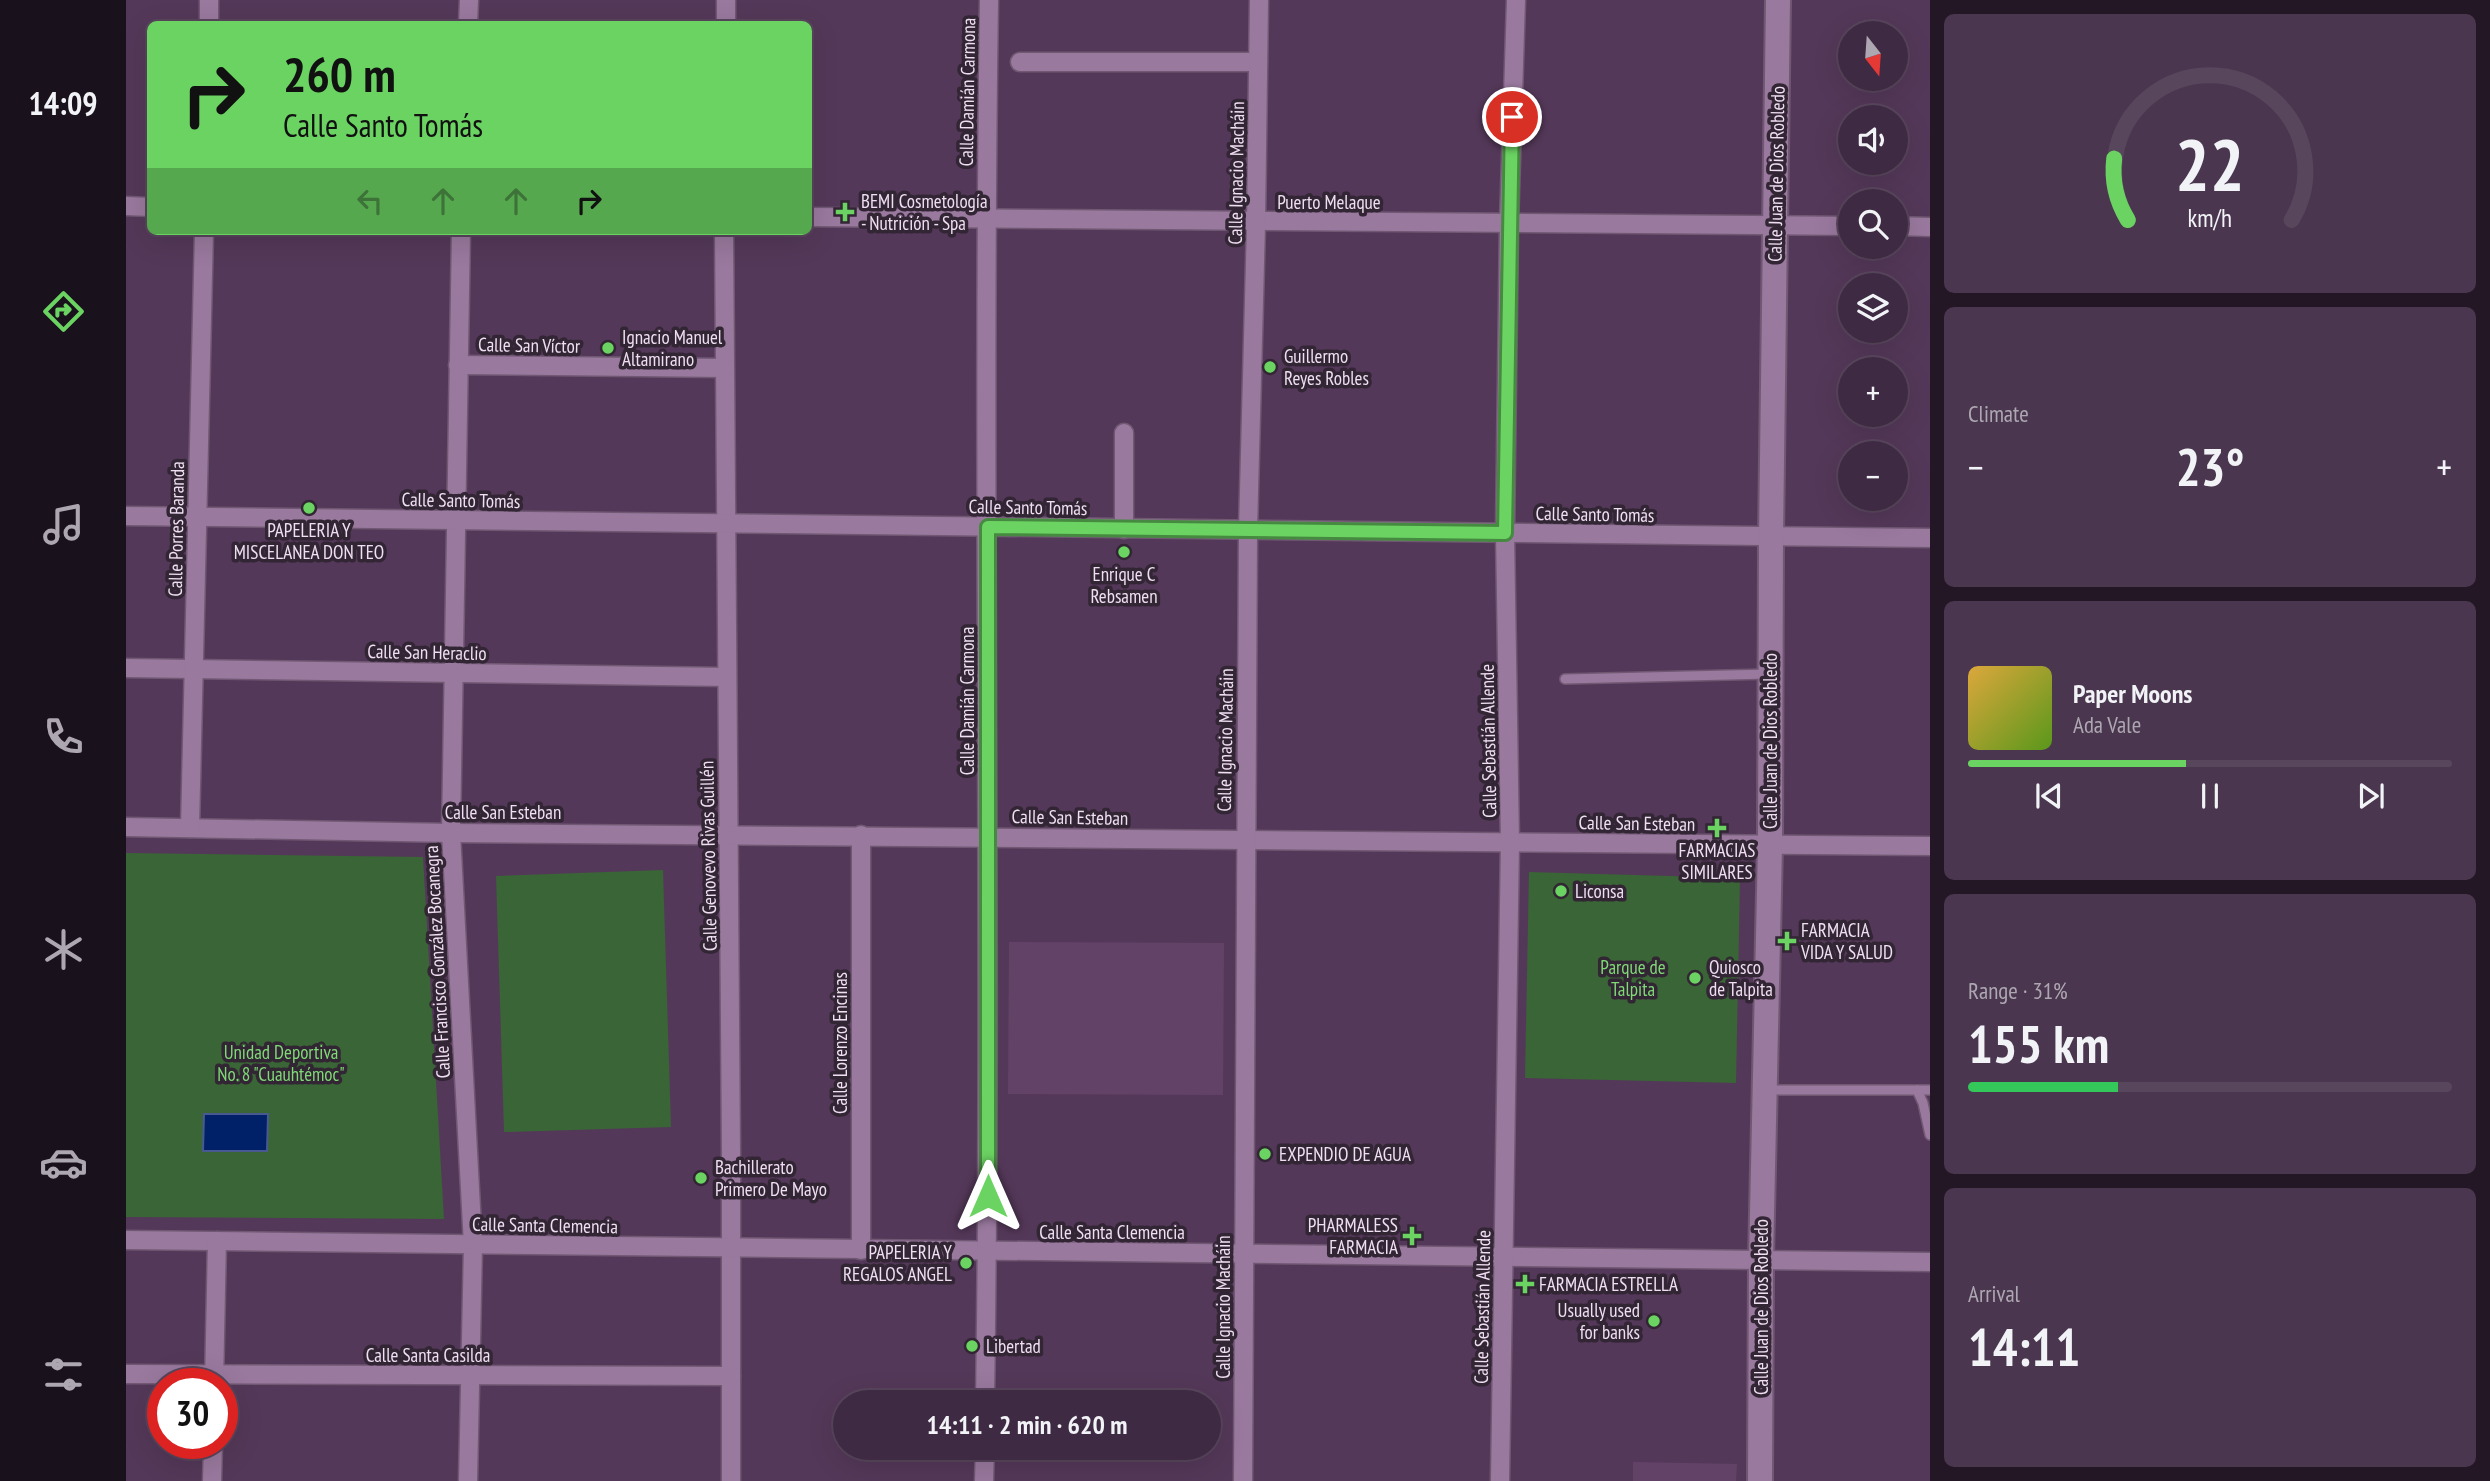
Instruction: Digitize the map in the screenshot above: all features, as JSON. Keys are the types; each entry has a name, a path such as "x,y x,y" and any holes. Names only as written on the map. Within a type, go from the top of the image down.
{"street":[{"path":"209,0 209,21"},
{"path":"468,21 469,0"},
{"path":"726,0 726,21"},
{"name":"Calle Damián Carmona","path":"985,1390 988,1252 986,220 989,0"},
{"name":"Calle Ignacio Macháin","path":"1243,1481 1248,530 1259,0"},
{"name":"Calle Sebastián Allende","path":"1500,1481 1510,842 1505,533 1509,223 1516,0"},
{"name":"Calle Juan de Dios Robledo","path":"1760,1481 1761,1260 1770,845 1778,0"},
{"path":"1020,62 1258,62"},
{"path":"126,206 147,207"},
{"name":"Puerto Melaque","path":"812,217 1256,224 1838,226"},
{"path":"1908,226 1930,227"},
{"name":"Calle Porres Baranda","path":"190,828 204,235"},
{"name":"Calle Francisco González Bocanegra","path":"461,235 451,833 473,1245 468,1481"},
{"name":"Calle Genovevo Rivas Guillén","path":"724,235 732,1248 731,1481"},
{"name":"Calle San Víctor","path":"458,365 724,368"},
{"path":"1124,433 1124,529"},
{"name":"Calle Santo Tomás","path":"126,516 1930,538"},
{"name":"Calle San Heraclio","path":"126,668 727,677"},
{"name":"Calle San Esteban","path":"126,827 451,833 1930,846"},
{"name":"Calle Lorenzo Encinas","path":"861,1250 862,835"},
{"name":"Calle Santa Clemencia","path":"126,1240 1930,1262"},
{"path":"215,1368 217,1241"},
{"name":"Calle Santa Casilda","path":"126,1374 147,1375"},
{"name":"Calle Santa Casilda","path":"238,1379 731,1376"},
{"path":"212,1481 213,1459"},
{"path":"984,1481 985,1460"}],"lane":[{"path":"1565,679 1770,674"},
{"path":"1765,1090 1930,1090"},
{"path":"1917,1090 1923,1103 1930,1135"}],"shaded area":[{"path":"1009,942 1224,943 1223,1095 1008,1094"},
{"path":"204,1114 268,1114 267,1151 203,1151"},
{"path":"1633,1462 1737,1464 1736,1481 1633,1481"}],"green space":[{"name":"Unidad Deportiva No. 8 \"Cuauhtémoc\"","path":"126,853 423,857 444,1219 126,1217"},
{"path":"663,870 671,1127 504,1132 496,876"},
{"name":"Parque de Talpita","path":"1529,872 1740,878 1736,1083 1525,1078"}],"place":[{"name":"BEMI Cosmetología - Nutrición - Spa","path":"845,212"},
{"name":"Ignacio Manuel Altamirano","path":"608,348"},
{"name":"Guillermo Reyes Robles","path":"1270,367"},
{"name":"PAPELERIA Y MISCELANEA DON TEO","path":"309,508"},
{"name":"Enrique C Rebsamen","path":"1124,552"},
{"name":"FARMACIAS SIMILARES","path":"1717,828"},
{"name":"Liconsa","path":"1561,891"},
{"name":"FARMACIA VIDA Y SALUD","path":"1787,941"},
{"name":"Quiosco de Talpita","path":"1695,978"},
{"name":"EXPENDIO DE AGUA","path":"1265,1154"},
{"name":"Bachillerato Primero De Mayo","path":"701,1178"},
{"name":"PHARMALESS FARMACIA","path":"1412,1236"},
{"name":"PAPELERIA Y REGALOS ANGEL","path":"966,1263"},
{"name":"FARMACIA ESTRELLA","path":"1525,1284"},
{"name":"Usually used for banks","path":"1654,1321"},
{"name":"Libertad","path":"972,1346"}],"route":[{"path":"988,1196 988,527 1505,533 1512,117"}]}
